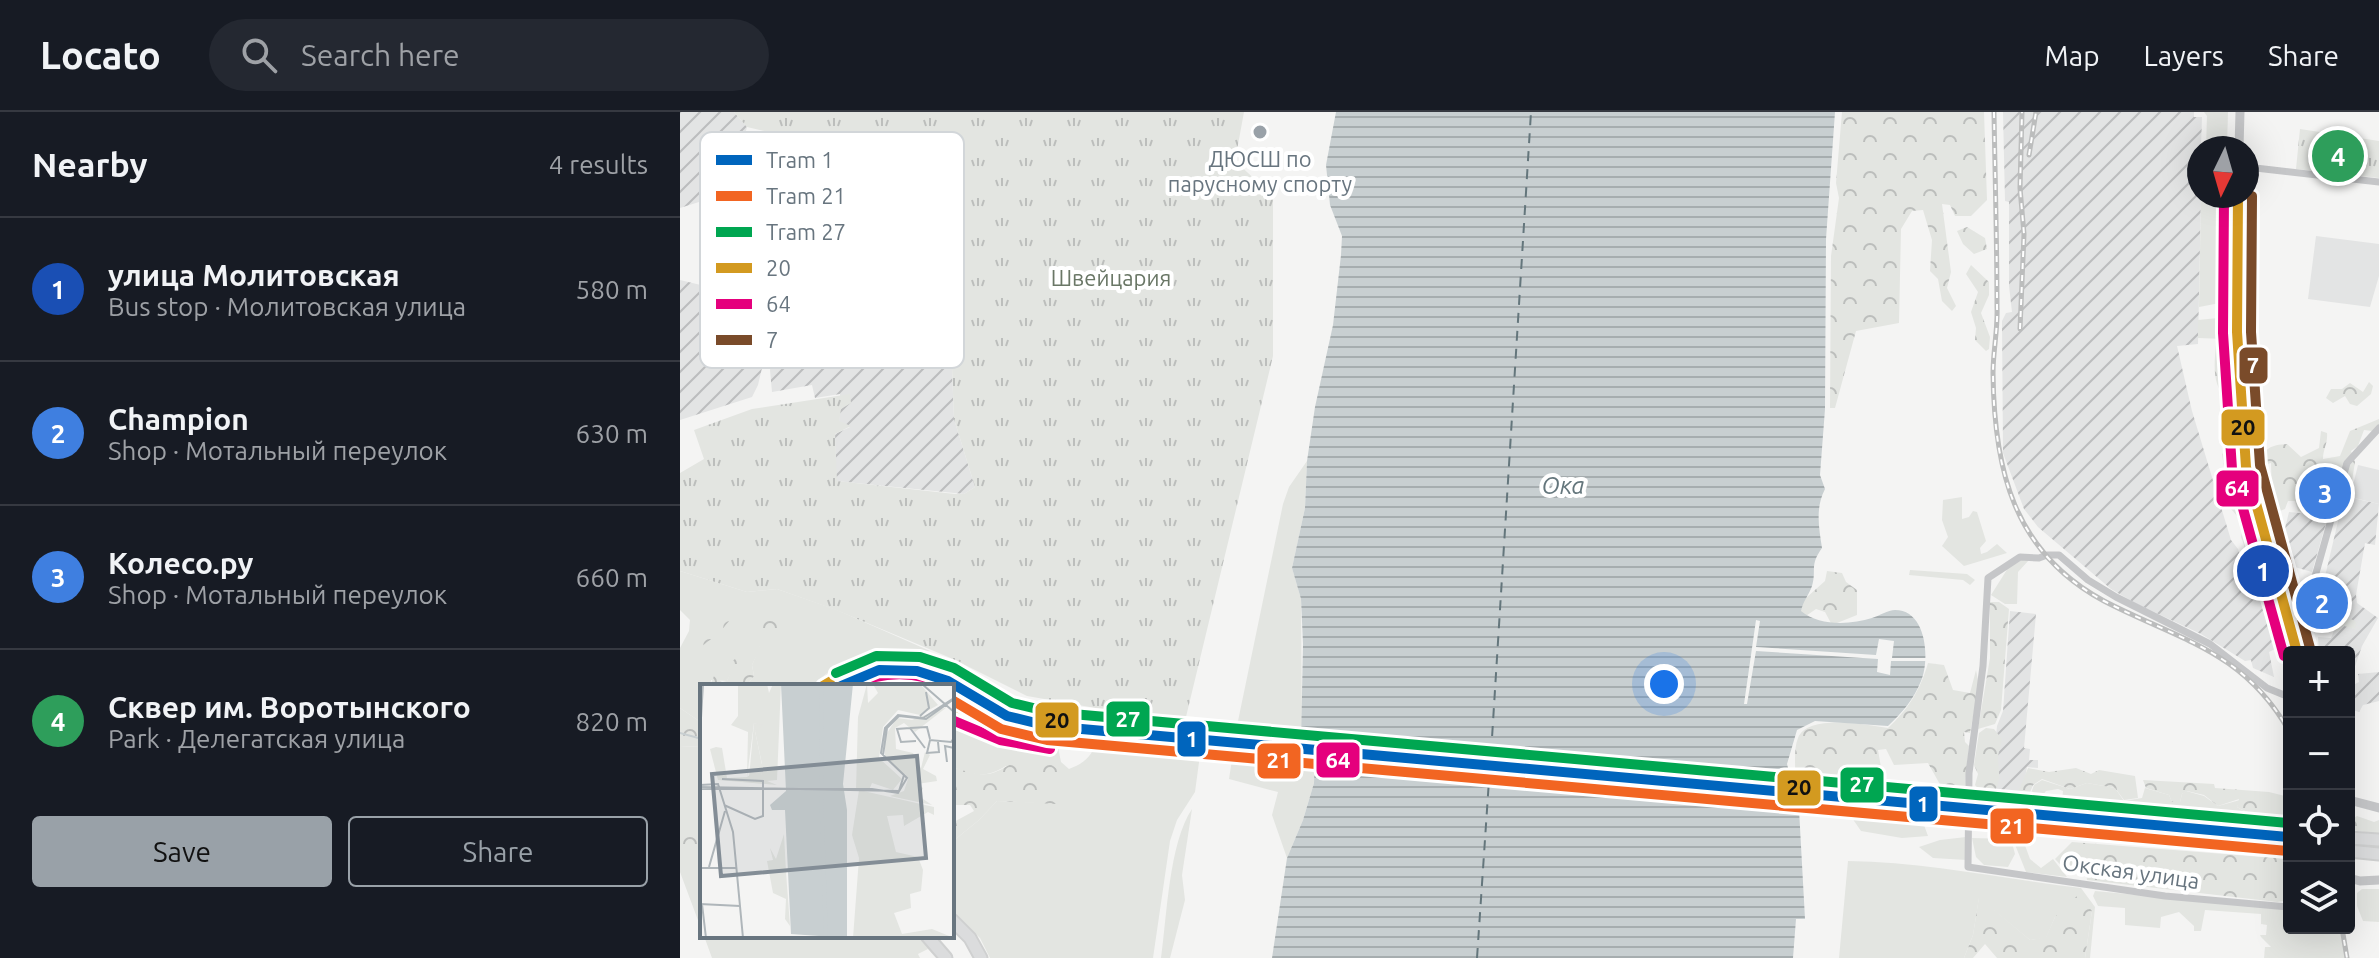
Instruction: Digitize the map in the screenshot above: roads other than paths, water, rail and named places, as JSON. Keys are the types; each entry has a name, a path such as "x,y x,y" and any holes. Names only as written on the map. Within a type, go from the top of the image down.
{"main road":[{"path":"826,684 862,664 884,658 924,661 959,675 1026,713 1071,722 2283,831"},
{"path":"954,706 1004,727 1070,737 2283,844"},
{"path":"2355,838 2379,840"},
{"path":"2355,852 2379,854"},
{"path":"954,922 970,938 981,958"},
{"path":"929,938 946,958"}],"street":[{"path":"2239,136 2240,112"},
{"path":"2259,168 2379,182"},
{"path":"2238,208 2237,332 2246,467 2295,646"},
{"path":"2297,646 2347,463 2379,428"},
{"name":"Окская улица","path":"2283,695 2267,688 2210,644 2088,580 2059,555 2020,557 1988,578 1983,666 1969,773 1968,867 2165,896 2283,906"},
{"path":"2279,586 2311,592"},
{"path":"2355,802 2379,808"},
{"path":"2355,880 2379,880"}],"water":[{"name":"Ока","path":"1336,112 1835,112 1826,239 1825,409 1820,475 1825,489 1819,518 1822,548 1814,564 1812,586 1801,611 1835,623 1863,620 1892,610 1906,612 1920,627 1925,661 1915,694 1888,726 1815,721 1797,730 1787,764 1799,809 1805,919 1796,919 1793,958 1272,958 1287,858 1314,783 1316,731 1301,744 1301,599 1292,568 1305,508 1307,461 1333,325 1341,255 1342,236 1330,205 1326,165"}],"waterway":[{"path":"680,733 700,738"}],"railway":[{"path":"1994,112 1997,315 1994,408 1998,442 2015,505 2029,533 2048,558 2073,581 2104,601 2207,650 2230,665 2251,682 2283,722"},
{"path":"2020,329 2024,234 2020,188 2022,112"},
{"path":"2029,155 2036,112"},
{"path":"2343,934 2347,958"}],"tram line":[{"name":"27","path":"836,673 876,656 920,657 954,668 1012,703 1050,712 2283,822"},
{"name":"1","path":"846,684 879,670 917,671 953,684"},
{"name":"1","path":"954,685 1007,716 1048,726 2283,836"},
{"name":"21","path":"954,701 1001,729 1047,740 2283,851"}],"place":[{"name":"ДЮСШ по парусному спорту","path":"1260,132"},
{"name":"Сквер им. Воротынского","path":"2338,156"},
{"name":"Колесо.ру","path":"2325,493"},
{"name":"улица Молитовская","path":"2263,571"},
{"name":"Champion","path":"2322,603"}],"park label":[{"name":"Швейцария","path":"1111,277"}]}
